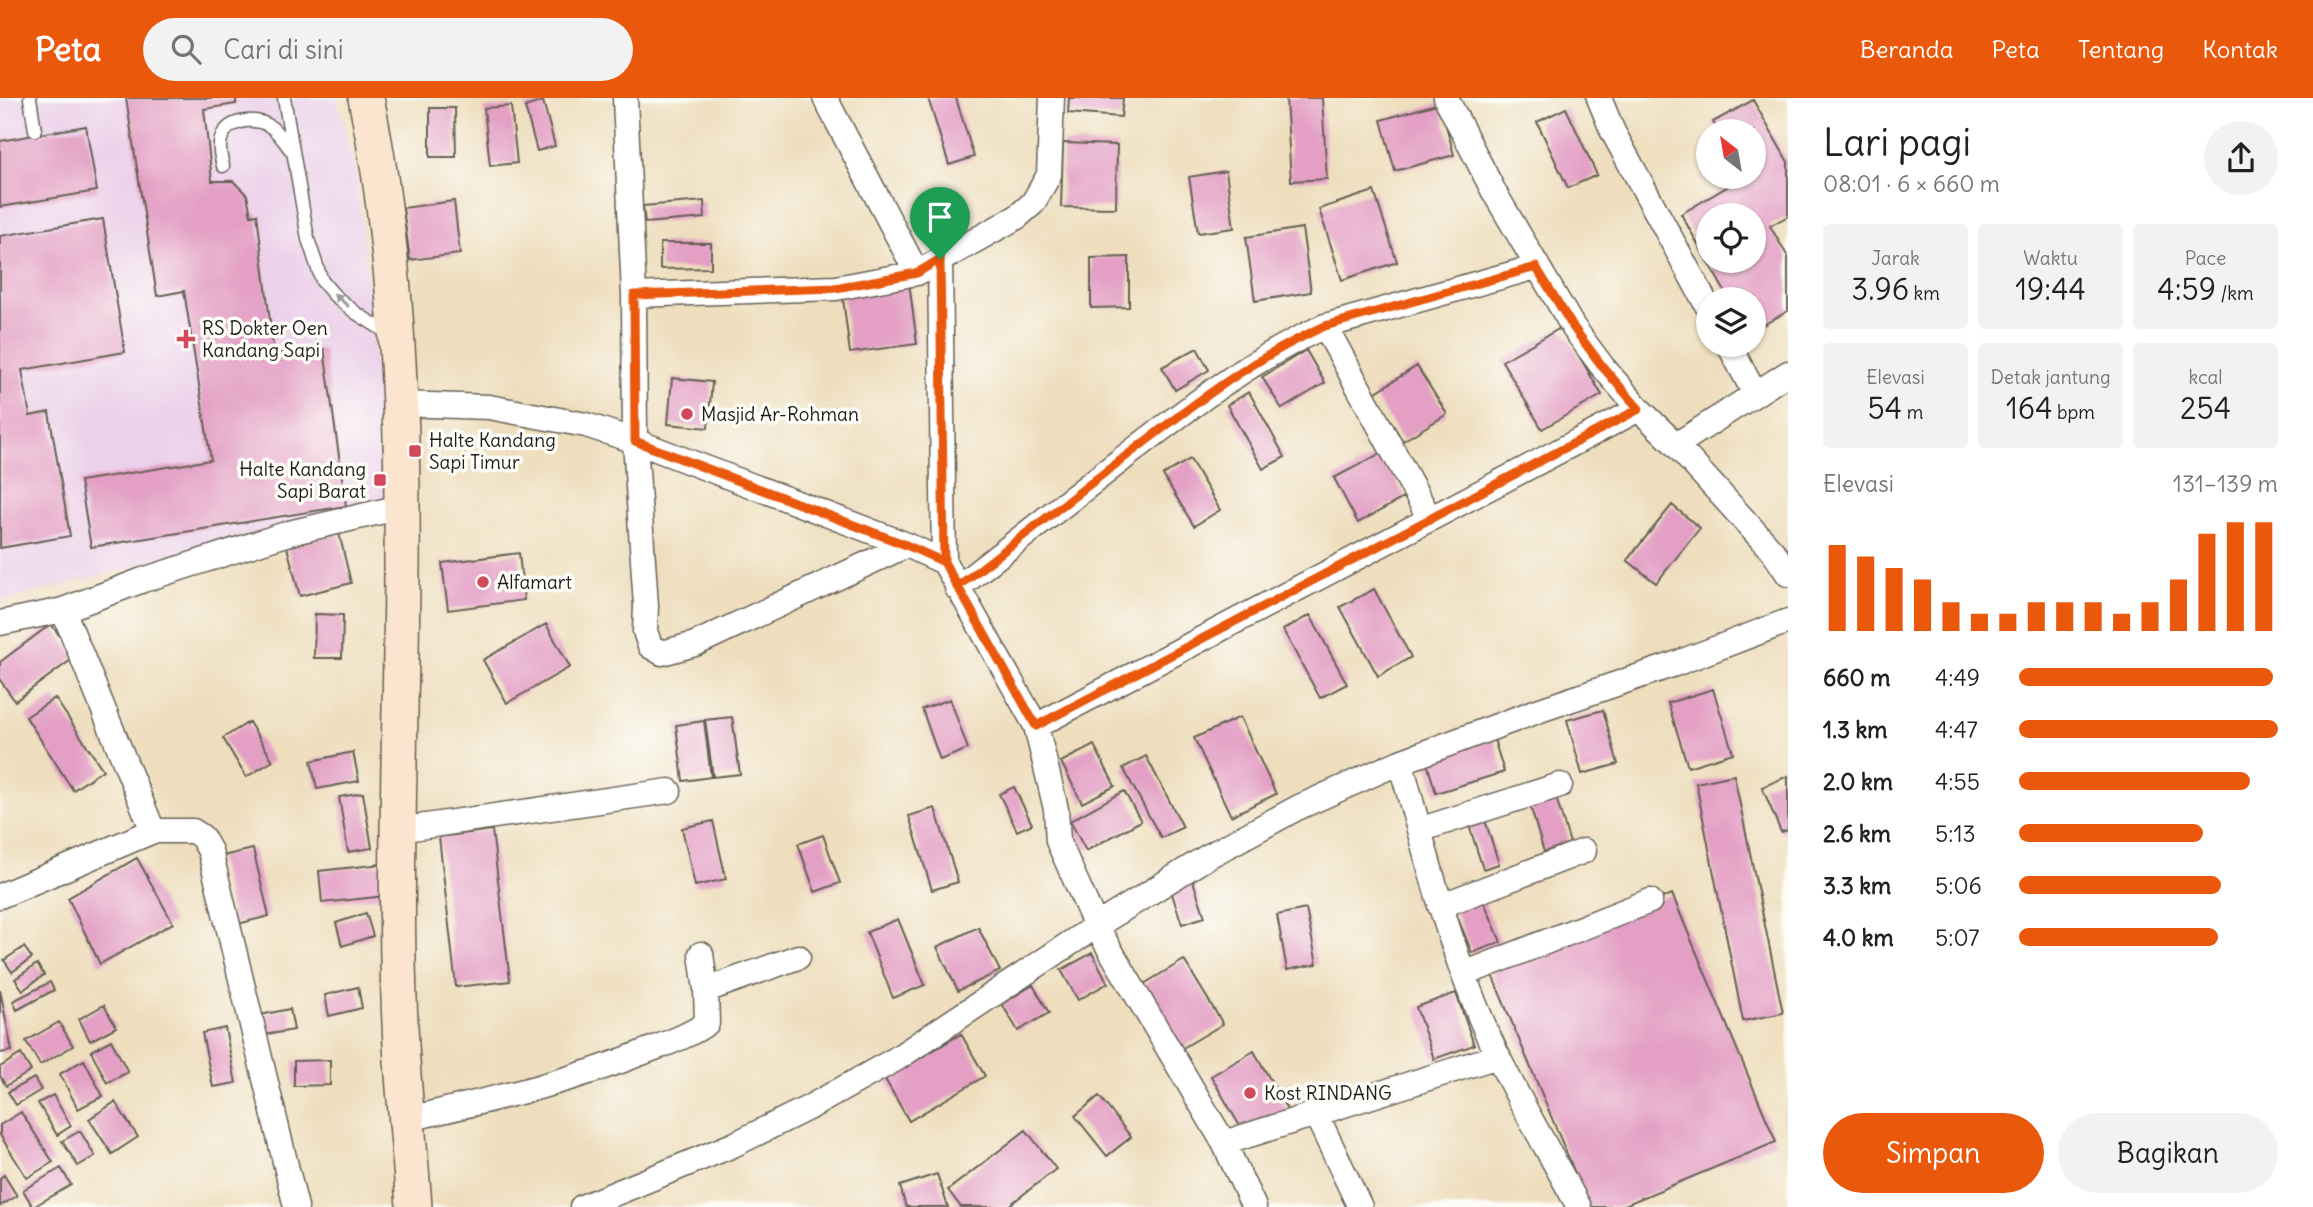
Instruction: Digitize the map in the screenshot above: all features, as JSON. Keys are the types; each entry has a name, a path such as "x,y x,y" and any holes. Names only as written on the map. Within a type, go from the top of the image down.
{"main road":[{"path":"366,98 377,155 391,270 400,404 400,1026 414,1207"}],"street":[{"path":"625,98 634,295 635,441 646,606 645,631 650,646 656,651 668,652 695,644 906,545"},
{"path":"825,98 917,273"},
{"path":"634,295 836,288 917,273 1017,217 1033,203 1049,175 1052,98"},
{"path":"1446,98 1536,267 1573,327 1639,409 1676,445 1774,553 1788,574"},
{"path":"1599,98 1613,131 1697,287"},
{"path":"940,259 944,562 1036,726 1056,809 1058,841 1096,926 1224,1143 1254,1207"},
{"path":"957,587 1202,398 1242,370 1299,337 1325,326 1536,267"},
{"path":"1325,326 1430,519"},
{"path":"1735,357 1755,394"},
{"path":"1676,445 1788,373"},
{"path":"400,404 502,408 586,425 635,441 944,562"},
{"path":"1036,726 1639,409"},
{"path":"0,623 62,610 289,533 401,507"},
{"path":"62,610 153,831"},
{"path":"582,1207 733,1145 810,1107 896,1059 1096,926 1207,857 1297,808 1413,757 1788,621"},
{"path":"1404,775 1440,906 1464,974 1498,1056 1579,1207"},
{"path":"1419,830 1560,785"},
{"path":"398,830 668,791"},
{"path":"0,896 153,831 193,831 202,837 209,851 296,1207"},
{"path":"1440,906 1584,851"},
{"path":"1464,974 1650,901"},
{"path":"408,1119 582,1075 693,1031 707,1023 708,1014 701,954"},
{"path":"706,990 798,957"},
{"path":"1224,1143 1498,1056"},
{"path":"1315,1114 1360,1207"}],"lane":[{"path":"30,98 35,130"},
{"path":"284,98 308,239 322,281 356,313 397,339"},
{"path":"223,166 219,150 221,136 235,123 254,120 270,126 293,152"}],"shaded area":[{"name":"RS Dokter Oen Kandang Sapi","path":"0,98 337,98 357,179 389,499 0,602"}],"building":[{"path":"126,98 236,98 236,104 204,109 212,181 233,181 247,195 251,215 257,214 274,354 324,349 346,506 91,547 80,481 211,460 184,291 157,296"},
{"path":"928,98 956,98 974,157 949,165"},
{"path":"1069,98 1123,98 1121,117 1068,113"},
{"path":"1286,98 1322,98 1327,179 1291,181"},
{"path":"1753,100 1764,119 1718,119"},
{"path":"543,101 555,146 537,151 525,107"},
{"path":"1440,103 1454,155 1395,171 1381,120"},
{"path":"511,106 517,163 490,166 484,108"},
{"path":"430,108 455,108 456,157 430,157"},
{"path":"1566,108 1597,175 1568,188 1537,122"},
{"path":"1766,123 1788,162 1788,216 1770,226 1788,257 1788,311 1766,323 1766,287 1722,287 1714,273 1766,273 1766,203 1700,203 1724,189 1766,189"},
{"path":"86,126 97,191 0,207 0,141"},
{"path":"1063,143 1117,145 1116,208 1061,207"},
{"path":"1226,171 1234,228 1198,233 1189,177"},
{"path":"1374,191 1397,262 1342,280 1319,209"},
{"path":"454,201 460,254 410,260 403,208"},
{"path":"704,201 705,218 645,223 643,206"},
{"path":"1696,205 1696,241 1681,214"},
{"path":"103,219 125,352 22,370 30,416 49,412 70,536 0,548 0,236"},
{"path":"1302,228 1311,292 1255,301 1246,237"},
{"path":"660,243 711,243 711,268 660,269"},
{"path":"1129,257 1129,307 1091,308 1091,258"},
{"path":"909,282 917,344 850,353 842,291"},
{"path":"1562,327 1602,395 1542,429 1502,361"},
{"path":"1197,348 1209,370 1175,390 1162,367"},
{"path":"1306,350 1325,383 1282,409 1262,377"},
{"path":"1417,366 1447,414 1403,441 1373,394"},
{"path":"672,378 712,382 708,428 668,424"},
{"path":"1249,392 1285,457 1263,469 1227,405"},
{"path":"1381,453 1405,497 1358,523 1334,478"},
{"path":"1190,459 1220,510 1194,526 1163,475"},
{"path":"1672,505 1700,528 1656,583 1627,560"},
{"path":"339,533 351,583 300,596 287,547"},
{"name":"Alfamart","path":"519,553 524,600 448,610 442,563"},
{"path":"1374,589 1411,657 1378,676 1340,607"},
{"path":"315,614 343,615 342,658 314,658"},
{"path":"1310,615 1347,684 1320,698 1283,630"},
{"path":"51,624 75,657 15,701 0,680 0,662"},
{"path":"546,624 570,667 507,703 483,660"},
{"path":"1713,689 1733,753 1688,767 1668,703"},
{"path":"55,698 103,770 73,790 26,717"},
{"path":"950,699 968,749 940,760 922,709"},
{"path":"1603,710 1618,764 1582,774 1567,720"},
{"path":"732,717 740,774 713,777 705,720"},
{"path":"1240,717 1276,794 1231,816 1194,738"},
{"path":"704,721 711,777 683,781 676,725"},
{"path":"249,722 273,761 246,777 223,738"},
{"path":"1494,739 1504,772 1436,793 1426,760"},
{"path":"1094,745 1115,786 1082,803 1061,762"},
{"path":"353,752 359,781 317,789 311,761"},
{"path":"1146,756 1183,827 1161,838 1123,768"},
{"path":"1734,775 1783,1013 1743,1021 1696,783"},
{"path":"1788,776 1788,830 1781,832 1762,787"},
{"path":"1014,787 1032,824 1017,831 999,794"},
{"path":"1124,791 1141,821 1086,851 1070,821"},
{"path":"1554,791 1570,843 1544,852 1528,799"},
{"path":"363,793 372,848 348,852 339,797"},
{"path":"935,808 958,882 932,890 909,816"},
{"path":"1485,820 1499,864 1483,869 1469,825"},
{"path":"713,821 726,879 695,886 682,828"},
{"path":"492,830 510,981 456,987 439,837"},
{"path":"823,835 840,883 815,892 798,844"},
{"path":"253,849 269,916 234,925 218,857"},
{"path":"137,858 173,923 100,964 68,898"},
{"path":"382,864 385,896 322,903 319,871"},
{"path":"1192,878 1205,917 1182,924 1169,885"},
{"path":"1672,894 1776,1142 1620,1207 1589,1207 1490,970"},
{"path":"1482,897 1501,942 1472,953 1454,909"},
{"path":"1306,909 1317,964 1287,970 1277,915"},
{"path":"366,913 373,936 342,946 336,923"},
{"path":"898,919 925,985 893,998 867,932"},
{"path":"978,927 1000,971 958,991 937,947"},
{"path":"24,947 32,958 12,972 4,960"},
{"path":"1092,953 1108,983 1078,1000 1061,970"},
{"path":"1184,960 1223,1024 1181,1049 1142,985"},
{"path":"37,964 44,975 23,990 15,979"},
{"path":"50,982 54,990 17,1010 13,1001"},
{"path":"1033,985 1049,1013 1018,1031 1002,1004"},
{"path":"358,987 362,1008 329,1016 325,995"},
{"path":"0,990 12,1051 0,1053"},
{"path":"1456,993 1474,1045 1434,1059 1416,1007"},
{"path":"104,1005 116,1027 90,1041 79,1019"},
{"path":"290,1009 294,1030 264,1035 260,1015"},
{"path":"59,1022 73,1046 40,1065 26,1041"},
{"path":"225,1028 236,1083 213,1087 202,1033"},
{"path":"961,1034 985,1076 909,1121 885,1079"},
{"path":"111,1040 128,1072 107,1083 91,1051"},
{"name":"Kost RINDANG","path":"1254,1051 1288,1111 1245,1135 1211,1076"},
{"path":"21,1054 31,1071 6,1086 0,1076 0,1067"},
{"path":"84,1060 103,1096 78,1109 60,1074"},
{"path":"330,1060 330,1085 294,1086 294,1061"},
{"path":"34,1078 41,1090 16,1105 8,1092"},
{"path":"53,1095 71,1126 57,1135 38,1103"},
{"path":"1099,1096 1131,1137 1107,1156 1075,1116"},
{"path":"115,1102 138,1137 112,1154 89,1119"},
{"path":"21,1112 53,1162 27,1178 0,1135 0,1125"},
{"path":"1026,1130 1056,1169 1007,1207 961,1207 948,1190"},
{"path":"80,1131 95,1156 78,1166 62,1141"},
{"path":"61,1168 71,1185 33,1207 23,1190"},
{"path":"937,1174 948,1207 906,1207 900,1186"},
{"path":"4,1175 17,1196 0,1206 0,1178"}],"place":[{"name":"RS Dokter Oen Kandang Sapi","path":"186,339"},
{"name":"Masjid Ar-Rohman","path":"687,414"},
{"name":"Halte Kandang Sapi Timur","path":"415,451"},
{"name":"Halte Kandang Sapi Barat","path":"380,480"},
{"name":"Alfamart","path":"483,582"},
{"name":"Kost RINDANG","path":"1250,1093"}],"route":[{"path":"940,259 917,273 836,288 634,295 635,441 944,562 957,587 1036,726 1639,409 1573,327 1536,267 1325,326 1299,337 1242,370 1192,405 957,587 944,562 940,259"}]}
